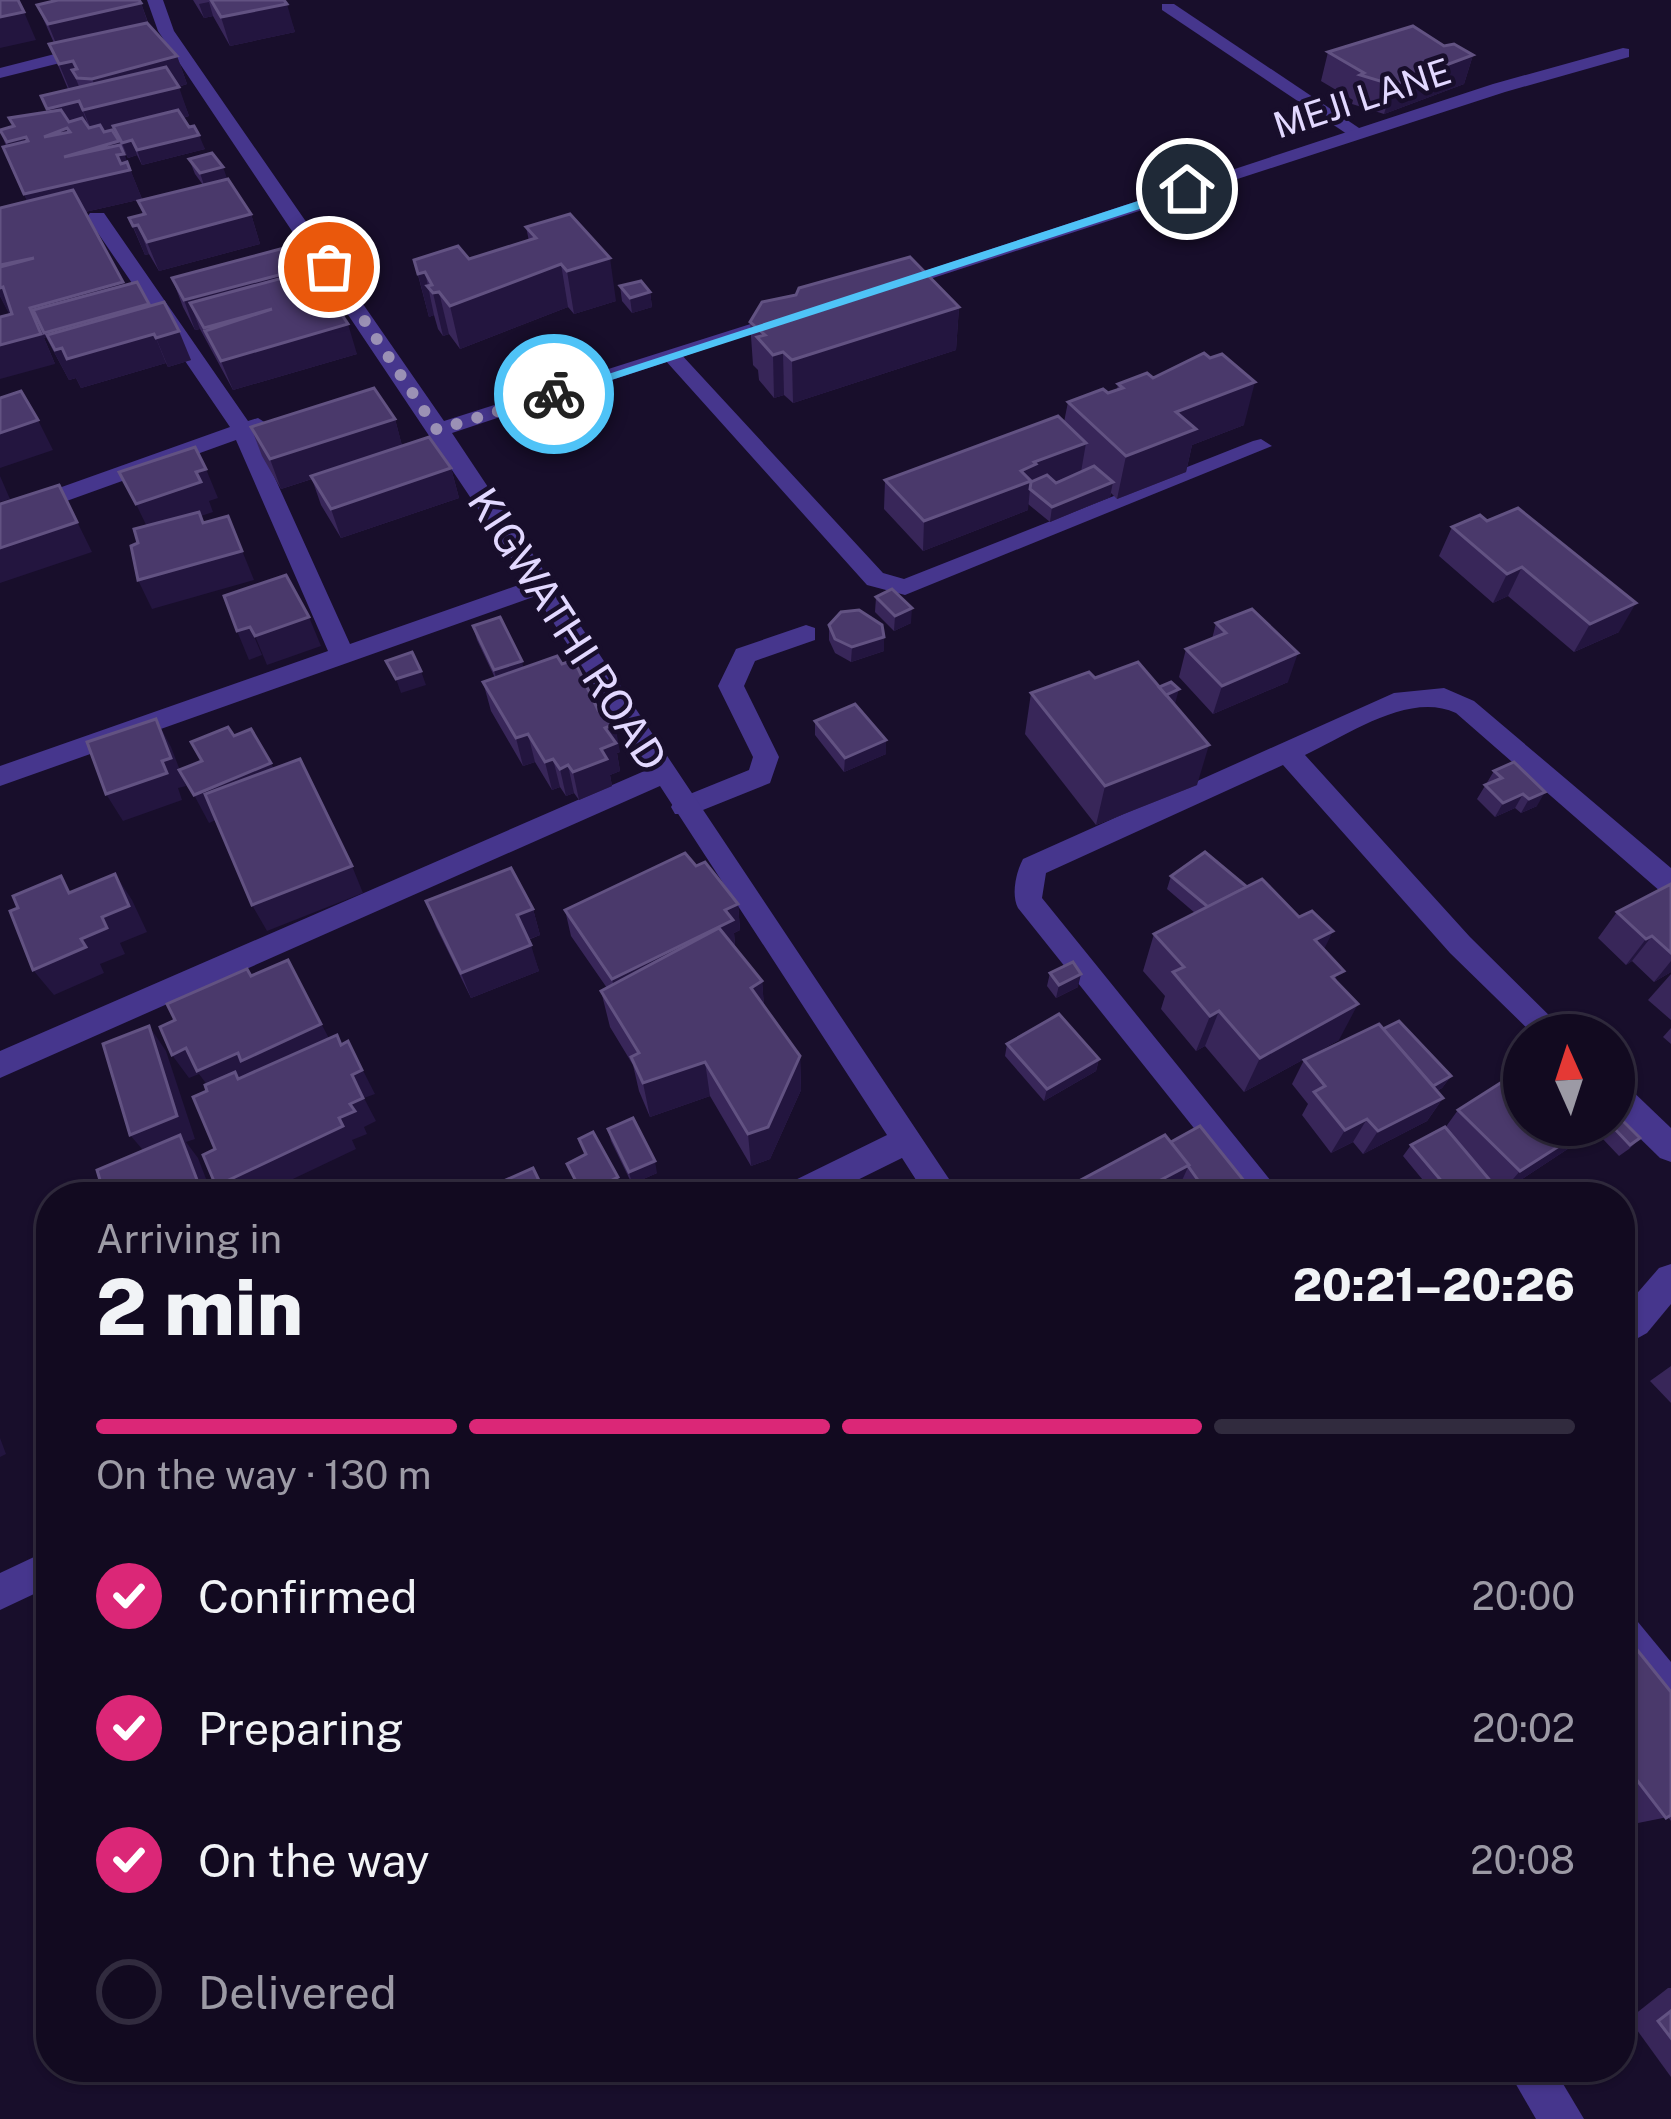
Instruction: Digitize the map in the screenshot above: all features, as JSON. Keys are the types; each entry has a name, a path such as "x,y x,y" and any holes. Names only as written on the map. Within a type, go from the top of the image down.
{"street":[{"name":"KIGWATHI ROAD","path":"155,0 156,34 398,386 437,430 935,1182"},
{"path":"1168,8 1359,134"},
{"path":"0,73 104,47"},
{"name":"MEJI LANE","path":"872,291 1623,53"},
{"path":"98,217 242,429 342,654"},
{"path":"437,430 805,313"},
{"path":"672,356 875,579 905,586 1261,446"},
{"path":"0,517 284,418"},
{"path":"0,776 540,586"},
{"path":"683,806 761,776 766,757 731,686 745,655 806,634"},
{"path":"1256,1182 1028,900 1033,867 1402,699 1444,697 1465,706 1671,884"},
{"path":"1286,752 1460,945 1531,1014"},
{"path":"0,1065 663,775"},
{"path":"1635,1113 1671,1148"},
{"path":"822,1182 907,1140"},
{"path":"1635,1322 1671,1279"},
{"path":"0,1592 36,1574"},
{"path":"1635,1648 1671,1692"},
{"path":"1537,2082 1562,2119"}],"building":[{"path":"0,0 18,0 24,12 0,17"},
{"path":"58,0 141,3 48,24 37,5"},
{"path":"211,0 284,0 287,4 221,17"},
{"path":"147,23 177,56 92,79 77,78 73,61 59,64 49,44"},
{"path":"1413,26 1444,46 1454,44 1473,55 1393,85 1360,75 1364,73 1328,52"},
{"path":"166,67 179,87 83,110 79,101 47,109 41,96"},
{"path":"61,110 69,122 82,118 89,128 100,125 104,132 112,130 119,141 64,157 120,145 124,154 117,155 130,170 24,194 3,147 28,141 26,137 7,142 0,130 14,126 9,118"},
{"path":"178,110 199,135 137,150 132,140 122,143 113,126"},
{"path":"212,153 223,167 200,173 189,159"},
{"path":"228,179 251,214 147,242 129,218 145,214 138,201"},
{"path":"73,190 123,282 30,308 41,334 0,345 0,317 12,314 0,288 0,267 34,258 0,265 0,208"},
{"path":"570,214 610,258 567,271 561,264 450,306 427,286 432,285 425,272 418,274 414,260 458,246 469,259 536,238 526,227"},
{"path":"284,248 298,270 184,300 172,278"},
{"path":"910,257 959,307 792,360 783,352 773,355 757,337 765,335 750,322 762,302"},
{"path":"312,270 348,324 221,361 205,331 272,309 204,328 190,303"},
{"path":"641,281 650,292 630,298 620,286"},
{"path":"137,282 149,304 44,333 33,310"},
{"path":"164,302 179,331 67,359 47,335"},
{"path":"1204,353 1210,358 1222,354 1255,382 1176,412 1196,429 1126,456 1068,402 1103,389 1108,393 1123,388 1118,384 1147,373 1153,378"},
{"path":"374,388 395,419 270,459 251,427"},
{"path":"21,391 38,420 0,433 0,398"},
{"path":"1058,416 1086,443 1021,471 1031,481 924,521 885,480"},
{"path":"429,437 451,468 331,509 311,476"},
{"path":"195,447 206,469 196,472 201,482 136,504 119,472"},
{"path":"1094,466 1113,482 1052,507 1030,489 1031,482 1047,475 1056,483"},
{"path":"59,485 77,522 0,548 0,504"},
{"path":"1518,508 1636,603 1590,624 1522,567 1507,574 1452,527 1480,515 1487,521"},
{"path":"199,512 203,523 228,516 242,551 138,580 131,546 138,543 134,529"},
{"path":"286,575 309,617 255,636 250,627 237,631 224,596"},
{"path":"892,589 912,608 895,616 876,597"},
{"path":"1252,609 1298,653 1222,686 1186,649 1226,633 1216,623"},
{"path":"859,610 882,625 884,637 852,647 835,639 829,625 841,612"},
{"path":"500,617 522,661 494,670 473,626"},
{"path":"412,652 421,671 396,679 386,661"},
{"path":"557,656 562,664 574,660 598,710 605,708 615,724 605,728 616,743 601,749 607,759 573,772 568,765 560,769 553,759 545,762 528,734 516,738 483,682"},
{"path":"1138,662 1209,745 1105,786 1031,693 1089,672 1095,678"},
{"path":"1171,682 1179,689 1166,695 1159,687"},
{"path":"855,704 886,740 845,758 815,721"},
{"path":"156,719 171,758 162,761 167,773 106,794 87,742"},
{"path":"228,727 234,736 251,729 271,763 194,795 179,770 202,761 191,742"},
{"path":"300,759 352,866 252,905 205,794"},
{"path":"1514,762 1545,792 1529,799 1523,794 1503,803 1485,785 1502,778 1494,771"},
{"path":"1205,852 1247,887 1208,907 1171,876"},
{"path":"685,853 696,866 705,862 738,904 725,910 733,920 612,979 565,910"},
{"path":"511,868 533,909 517,915 531,945 461,973 426,901"},
{"path":"115,874 129,906 102,917 107,928 81,939 86,947 33,970 10,911 18,908 13,896 61,876 69,893"},
{"path":"1262,879 1299,917 1312,911 1333,931 1315,940 1344,971 1332,977 1358,1004 1260,1058 1219,1011 1210,1016 1173,972 1184,967 1154,934"},
{"path":"1671,884 1671,953 1652,936 1646,939 1617,912"},
{"path":"719,928 762,981 751,988 800,1056 768,1127 748,1134 705,1062 643,1083 631,1057 639,1053 601,991"},
{"path":"288,960 321,1024 241,1061 238,1053 197,1071 186,1048 172,1055 160,1027 175,1020 167,1004 247,969 251,976"},
{"path":"1073,962 1081,974 1059,985 1050,973"},
{"path":"1059,1014 1099,1059 1047,1089 1007,1044"},
{"path":"1399,1021 1451,1076 1433,1086 1383,1029"},
{"path":"1379,1024 1443,1098 1378,1131 1367,1119 1345,1130 1314,1092 1325,1086 1304,1060"},
{"path":"149,1026 177,1116 130,1135 103,1044"},
{"path":"337,1035 341,1045 348,1041 362,1070 352,1075 363,1098 350,1104 355,1111 339,1118 343,1126 224,1182 214,1182 203,1155 215,1149 193,1097 207,1091 205,1085 235,1072 238,1079"},
{"path":"1503,1081 1503,1146 1559,1146 1520,1171 1458,1110"},
{"path":"633,1118 655,1161 629,1172 608,1129"},
{"path":"1200,1126 1245,1182 1199,1182 1171,1142"},
{"path":"1445,1127 1491,1182 1442,1182 1411,1145"},
{"path":"593,1132 618,1177 608,1182 576,1182 567,1164 586,1154 579,1139"},
{"path":"180,1135 198,1182 101,1182 97,1170"},
{"path":"1165,1135 1189,1165 1157,1182 1077,1182"},
{"path":"533,1168 540,1182 502,1182"},
{"path":"1635,1647 1671,1692 1671,1815 1666,1818 1635,1778"},
{"path":"1671,2011 1671,2038 1658,2021"}],"way so far":[{"path":"329,267 437,430 554,394"}],"route":[{"path":"554,394 1187,189"}]}
